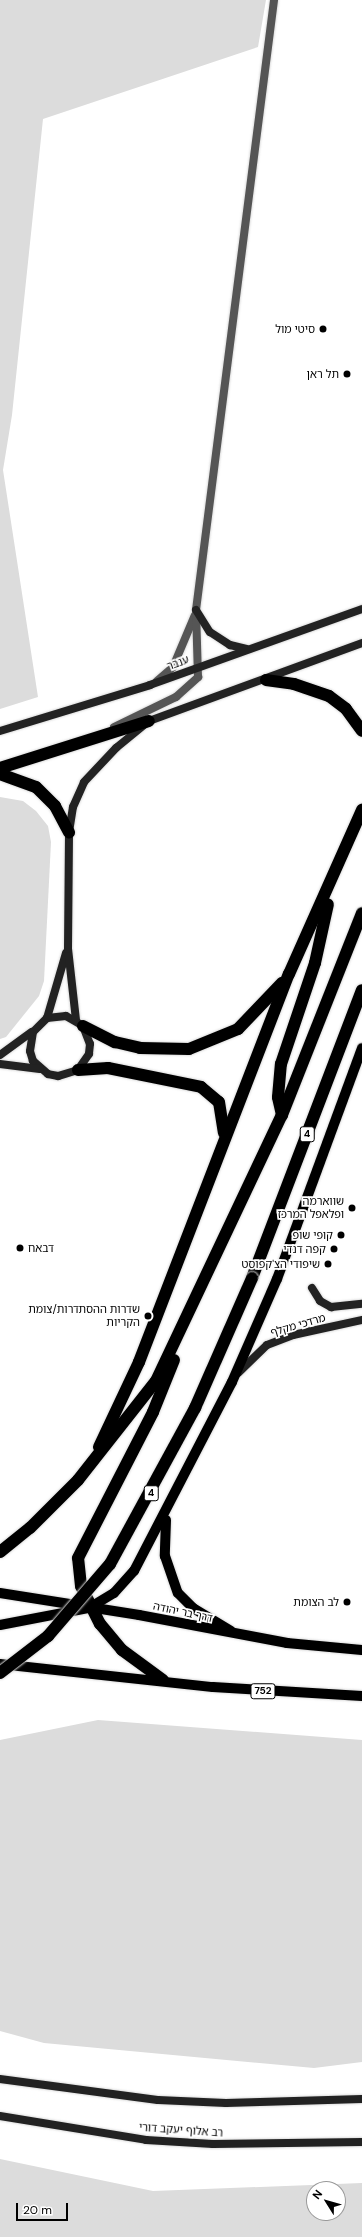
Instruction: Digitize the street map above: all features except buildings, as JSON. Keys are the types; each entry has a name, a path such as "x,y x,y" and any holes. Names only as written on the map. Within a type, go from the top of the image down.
{"highway":[{"path":"266,680 294,684 329,696 346,709 362,731"},
{"path":"0,768 149,721"},
{"path":"0,774 36,787 55,806 68,832"},
{"path":"78,1480 125,1395 289,974 332,884 362,810"},
{"path":"282,1116 278,1097 282,1064 315,963 332,884"},
{"path":"0,1552 30,1528 78,1480 144,1401 181,1330 282,1116 362,913"},
{"path":"79,1023 115,1042 140,1048 189,1049 238,1029 289,974"},
{"name":"4","path":"0,1673 48,1636 91,1590 110,1564 160,1477 226,1343 362,990"},
{"path":"78,1070 108,1068 201,1087 219,1102 223,1110 224,1132 220,1149"},
{"path":"163,1680 122,1650 89,1608 79,1576 81,1548 160,1398 181,1330"}],"main road":[{"path":"0,1625 89,1608 106,1599 127,1580 168,1512 232,1382 277,1279 362,1048"},
{"path":"168,1512 165,1556 178,1593 193,1608 240,1636"},
{"name":"דרך בר יהודה","path":"0,1593 240,1636 362,1650"},
{"name":"752","path":"0,1664 163,1680 362,1696"}],"street":[{"path":"81,743 176,697 195,683 199,668 196,610 274,0"},
{"name":"ענבר","path":"0,731 150,685 362,609"},
{"path":"196,610 204,626 220,638 236,648 250,649"},
{"path":"150,685 174,668 196,610"},
{"path":"0,1064 40,1068 58,1076 78,1070 89,1049 79,1023 68,949 68,832 75,800 84,782 116,748 149,721 266,680 362,643"},
{"path":"0,1055 33,1032 47,1018 68,949"},
{"path":"47,1018 57,1016 79,1023"},
{"path":"33,1032 30,1051 40,1068"},
{"name":"מרדכי מקלף","path":"312,1288 320,1301 331,1307 362,1304"},
{"name":"מרדכי מקלף","path":"232,1382 267,1346 293,1335 362,1320"},
{"path":"0,2079 158,2100 226,2103 362,2099"},
{"name":"רב אלוף יעקב דורי","path":"0,2116 146,2140 213,2144 362,2142"}],"shaded area":[{"path":"0,0 266,0 258,47 43,119 12,415 3,470 38,697 0,709"},
{"path":"0,797 23,801 36,811 48,826 51,842 44,981 39,996 6,1037 0,1039"},
{"path":"98,1720 362,1740 362,2062 314,2068 44,2043 0,2031 0,1740"},
{"path":"0,2159 153,2191 306,2185 306,2221 346,2221 346,2184 362,2183 362,2237 0,2237"}],"place":[{"name":"סיטי מול","path":"323,329"},
{"name":"תל ראן","path":"347,374"},
{"name":"שווארמה ופלאפל המרכז","path":"352,1208"},
{"name":"קופי שופ","path":"341,1235"},
{"name":"דבאח","path":"20,1248"},
{"name":"קפה דנדי","path":"334,1249"},
{"name":"שיפודי הצ'קפוסט","path":"328,1264"},
{"name":"שדרות ההסתדרות/צומת הקריות","path":"148,1316"},
{"name":"לב הצומת","path":"347,1602"}]}
